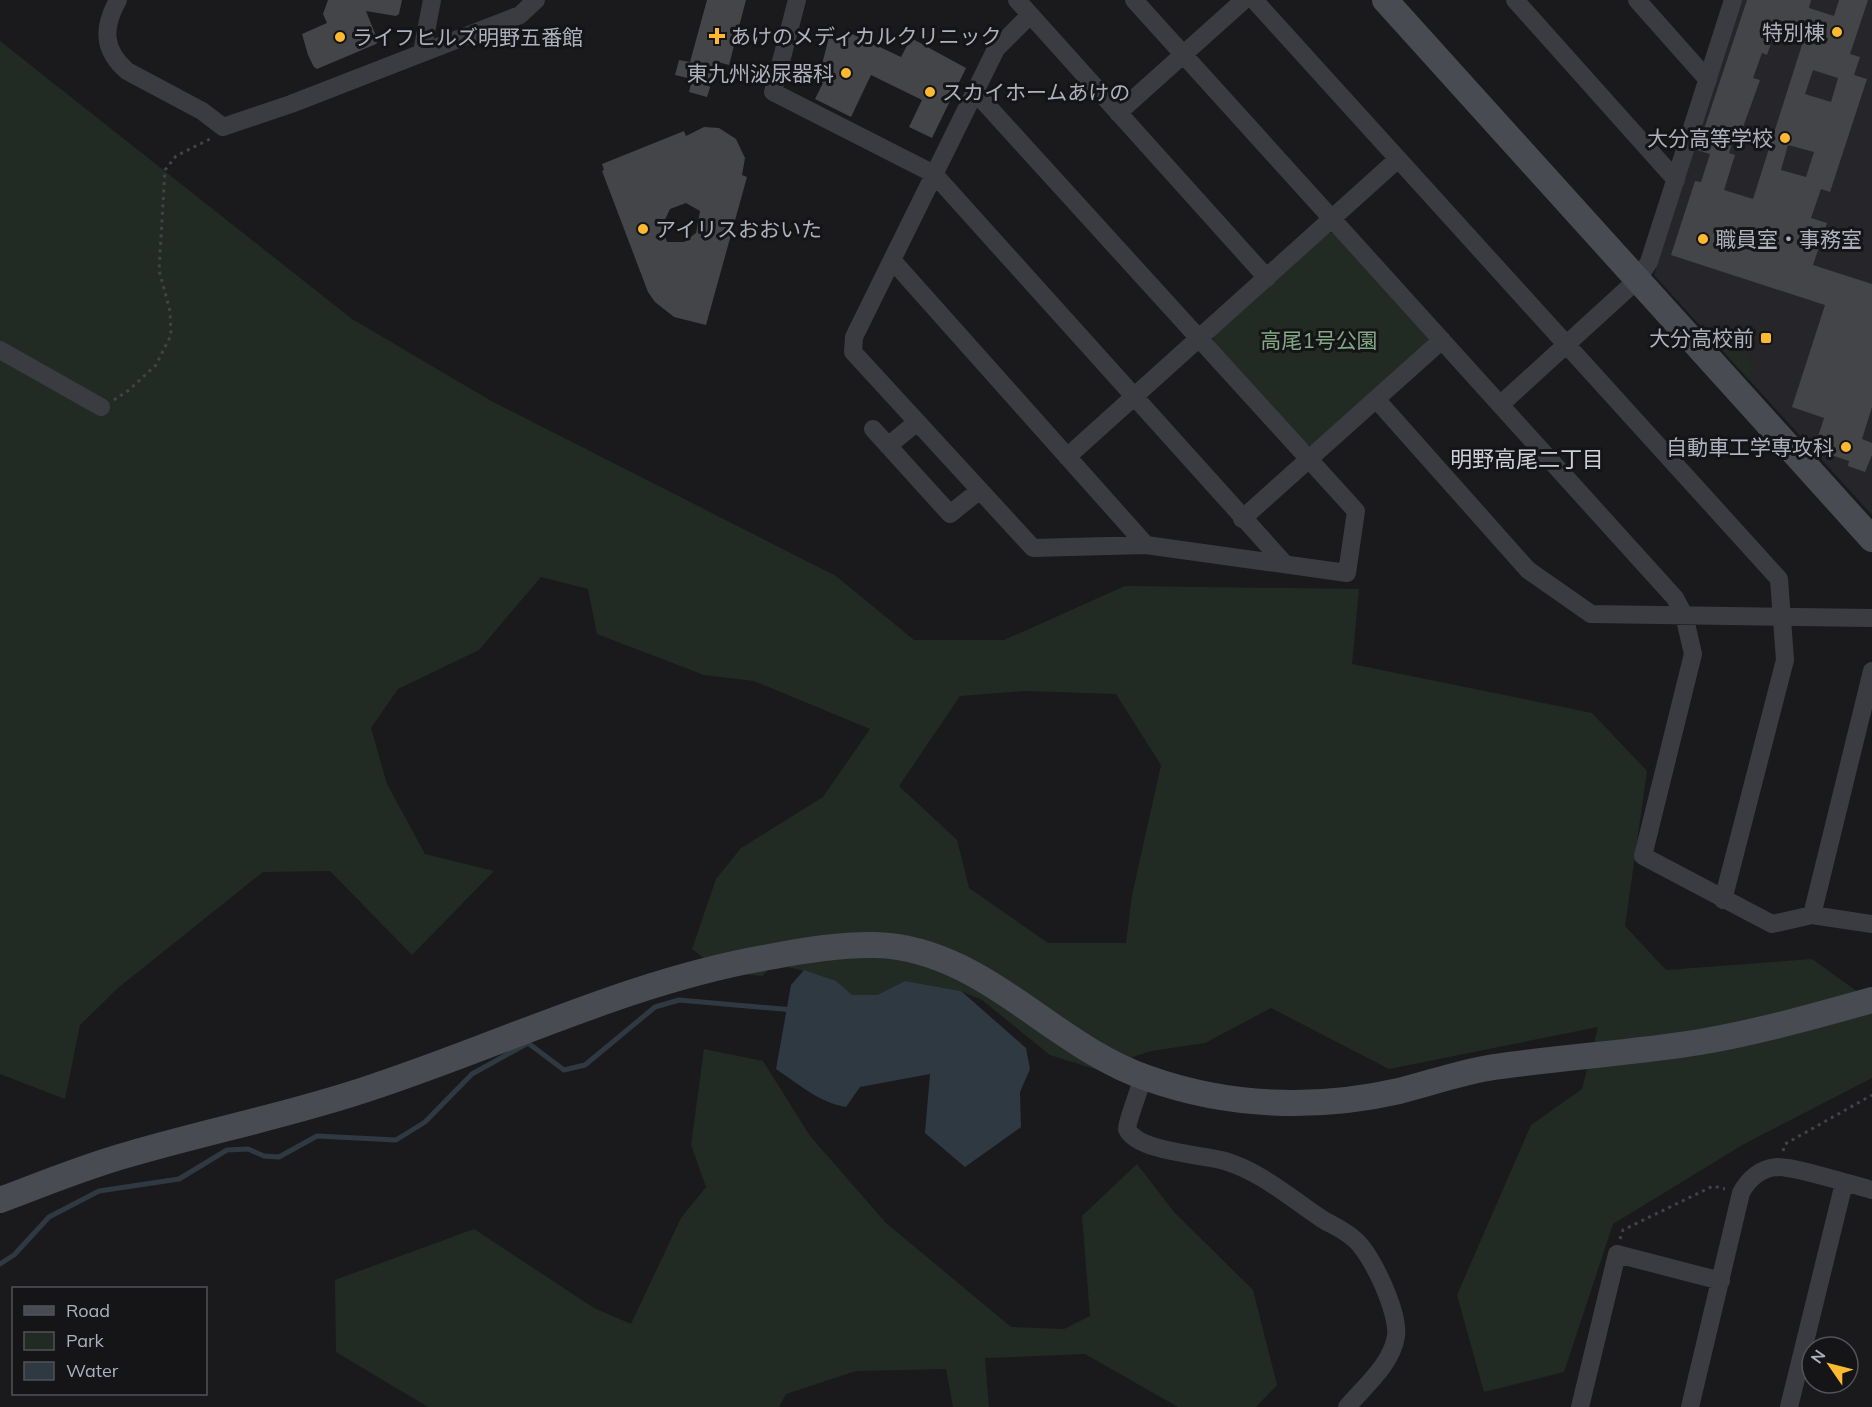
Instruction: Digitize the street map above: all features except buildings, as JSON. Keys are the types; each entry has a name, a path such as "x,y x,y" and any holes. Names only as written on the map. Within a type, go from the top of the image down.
{"street":[{"path":"118,0 108,19 106,34 112,55 119,65 202,111 223,127 291,104 520,15 536,0"},
{"path":"422,52 432,0"},
{"path":"797,0 773,92 934,174 1242,519 1285,564"},
{"path":"1017,0 1267,278"},
{"path":"1134,0 1675,598 1684,615 1693,654 1643,856 1772,924 1812,915 1872,924"},
{"path":"1118,113 1244,0"},
{"path":"1254,0 1779,579 1785,660 1723,900"},
{"path":"1385,0 1872,539"},
{"path":"1515,0 1676,180"},
{"path":"1636,0 1708,80"},
{"path":"1500,405 1568,346 1637,280 1649,262 1733,0"},
{"path":"975,92 1356,511 1347,573 1146,546 1033,548 853,352 854,337 996,49 1030,15"},
{"path":"1067,457 1398,159"},
{"path":"892,260 1146,546"},
{"path":"1242,519 1442,340"},
{"path":"0,350 101,407"},
{"path":"1376,399 1528,570 1591,614 1872,618"},
{"path":"888,446 917,422"},
{"path":"873,429 950,514 980,490"},
{"path":"1812,915 1871,680"},
{"path":"0,1200 128,1154 362,1091 440,1065 583,1008 666,980 748,960 826,947 898,946 950,960 1083,1048 1143,1077 1212,1096 1248,1102 1292,1104 1352,1100 1401,1090 1463,1072 1728,1037 1872,1000"},
{"path":"1143,1077 1135,1107 1127,1123 1127,1128 1134,1136 1146,1144 1224,1161 1265,1177 1354,1238 1370,1262 1390,1304 1396,1336 1386,1361 1347,1407"},
{"path":"1690,1407 1741,1193 1754,1176 1778,1167 1872,1190"},
{"path":"1789,1407 1844,1183"},
{"path":"1580,1407 1617,1254 1720,1281"}],"path":[{"path":"101,407 129,390 150,371 161,358 171,335 170,311 159,270 165,170 176,156 219,135 223,127"},
{"path":"1778,1167 1785,1144 1872,1095"},
{"path":"1617,1254 1623,1230 1713,1186 1741,1193"}],"shaded area":[{"name":"大分高等学校","path":"1741,0 1872,0 1872,515 1654,275"}],"green space":[{"path":"0,41 352,319 493,402 836,576 914,640 1004,640 1125,586 1359,589 1352,664 1592,713 1647,771 1625,926 1666,970 1812,959 1872,1002 1872,1078 1744,1144 1613,1224 1564,1372 1484,1392 1457,1295 1531,1125 1582,1089 1598,1027 1389,1069 1271,1008 1205,1043 1151,1051 1130,1058 1104,1072 1050,1055 982,1000 961,991 905,981 877,995 852,995 825,978 805,971 774,965 762,976 722,972 692,949 716,879 741,848 823,797 870,729 754,681 704,675 597,634 588,589 541,577 479,650 398,689 371,728 387,784 425,854 494,871 412,955 330,871 263,872 118,988 80,1025 65,1099 0,1074","holes":["1026,691 1116,694 1161,765 1132,895 1126,943 1048,943 969,888 957,840 899,786 960,696"]},
{"name":"高尾1号公園","path":"1327,232 1333,233 1429,338 1428,343 1314,445 1306,445 1213,342 1214,334"},
{"path":"1730,345 1749,356 1752,373 1748,379 1719,347"},
{"path":"704,1049 763,1061 810,1136 886,1223 1011,1327 1064,1329 1090,1316 1082,1216 1137,1164 1174,1212 1253,1290 1277,1385 1256,1407 1178,1407 1085,1354 985,1358 989,1407 953,1407 946,1369 856,1371 786,1394 779,1407 428,1407 336,1352 335,1280 474,1229 594,1308 631,1324 681,1218 706,1187 691,1145"}],"water":[{"path":"804,970 836,981 852,995 877,995 905,981 961,991 1026,1048 1030,1069 1020,1092 1021,1127 965,1167 925,1133 930,1074 860,1087 846,1107 818,1097 776,1069 791,985"}],"waterway":[{"path":"0,1264 14,1255 49,1217 99,1191 179,1179 227,1150 248,1149 264,1156 279,1157 317,1136 396,1140 425,1122 472,1074 528,1043 564,1070 585,1065 655,1007 679,1000 794,1010"}],"place":[{"name":"特別棟","path":"1837,32"},
{"name":"あけのメディカルクリニック","path":"717,36"},
{"name":"ライフヒルズ明野五番館","path":"340,37"},
{"name":"東九州泌尿器科","path":"846,73"},
{"name":"スカイホームあけの","path":"930,92"},
{"name":"大分高等学校","path":"1785,138"},
{"name":"アイリスおおいた","path":"643,229"},
{"name":"職員室・事務室","path":"1703,239"},
{"name":"大分高校前","path":"1766,338"},
{"name":"自動車工学専攻科","path":"1846,447"}],"district":[{"name":"明野高尾二丁目","path":"1527,459"}]}
